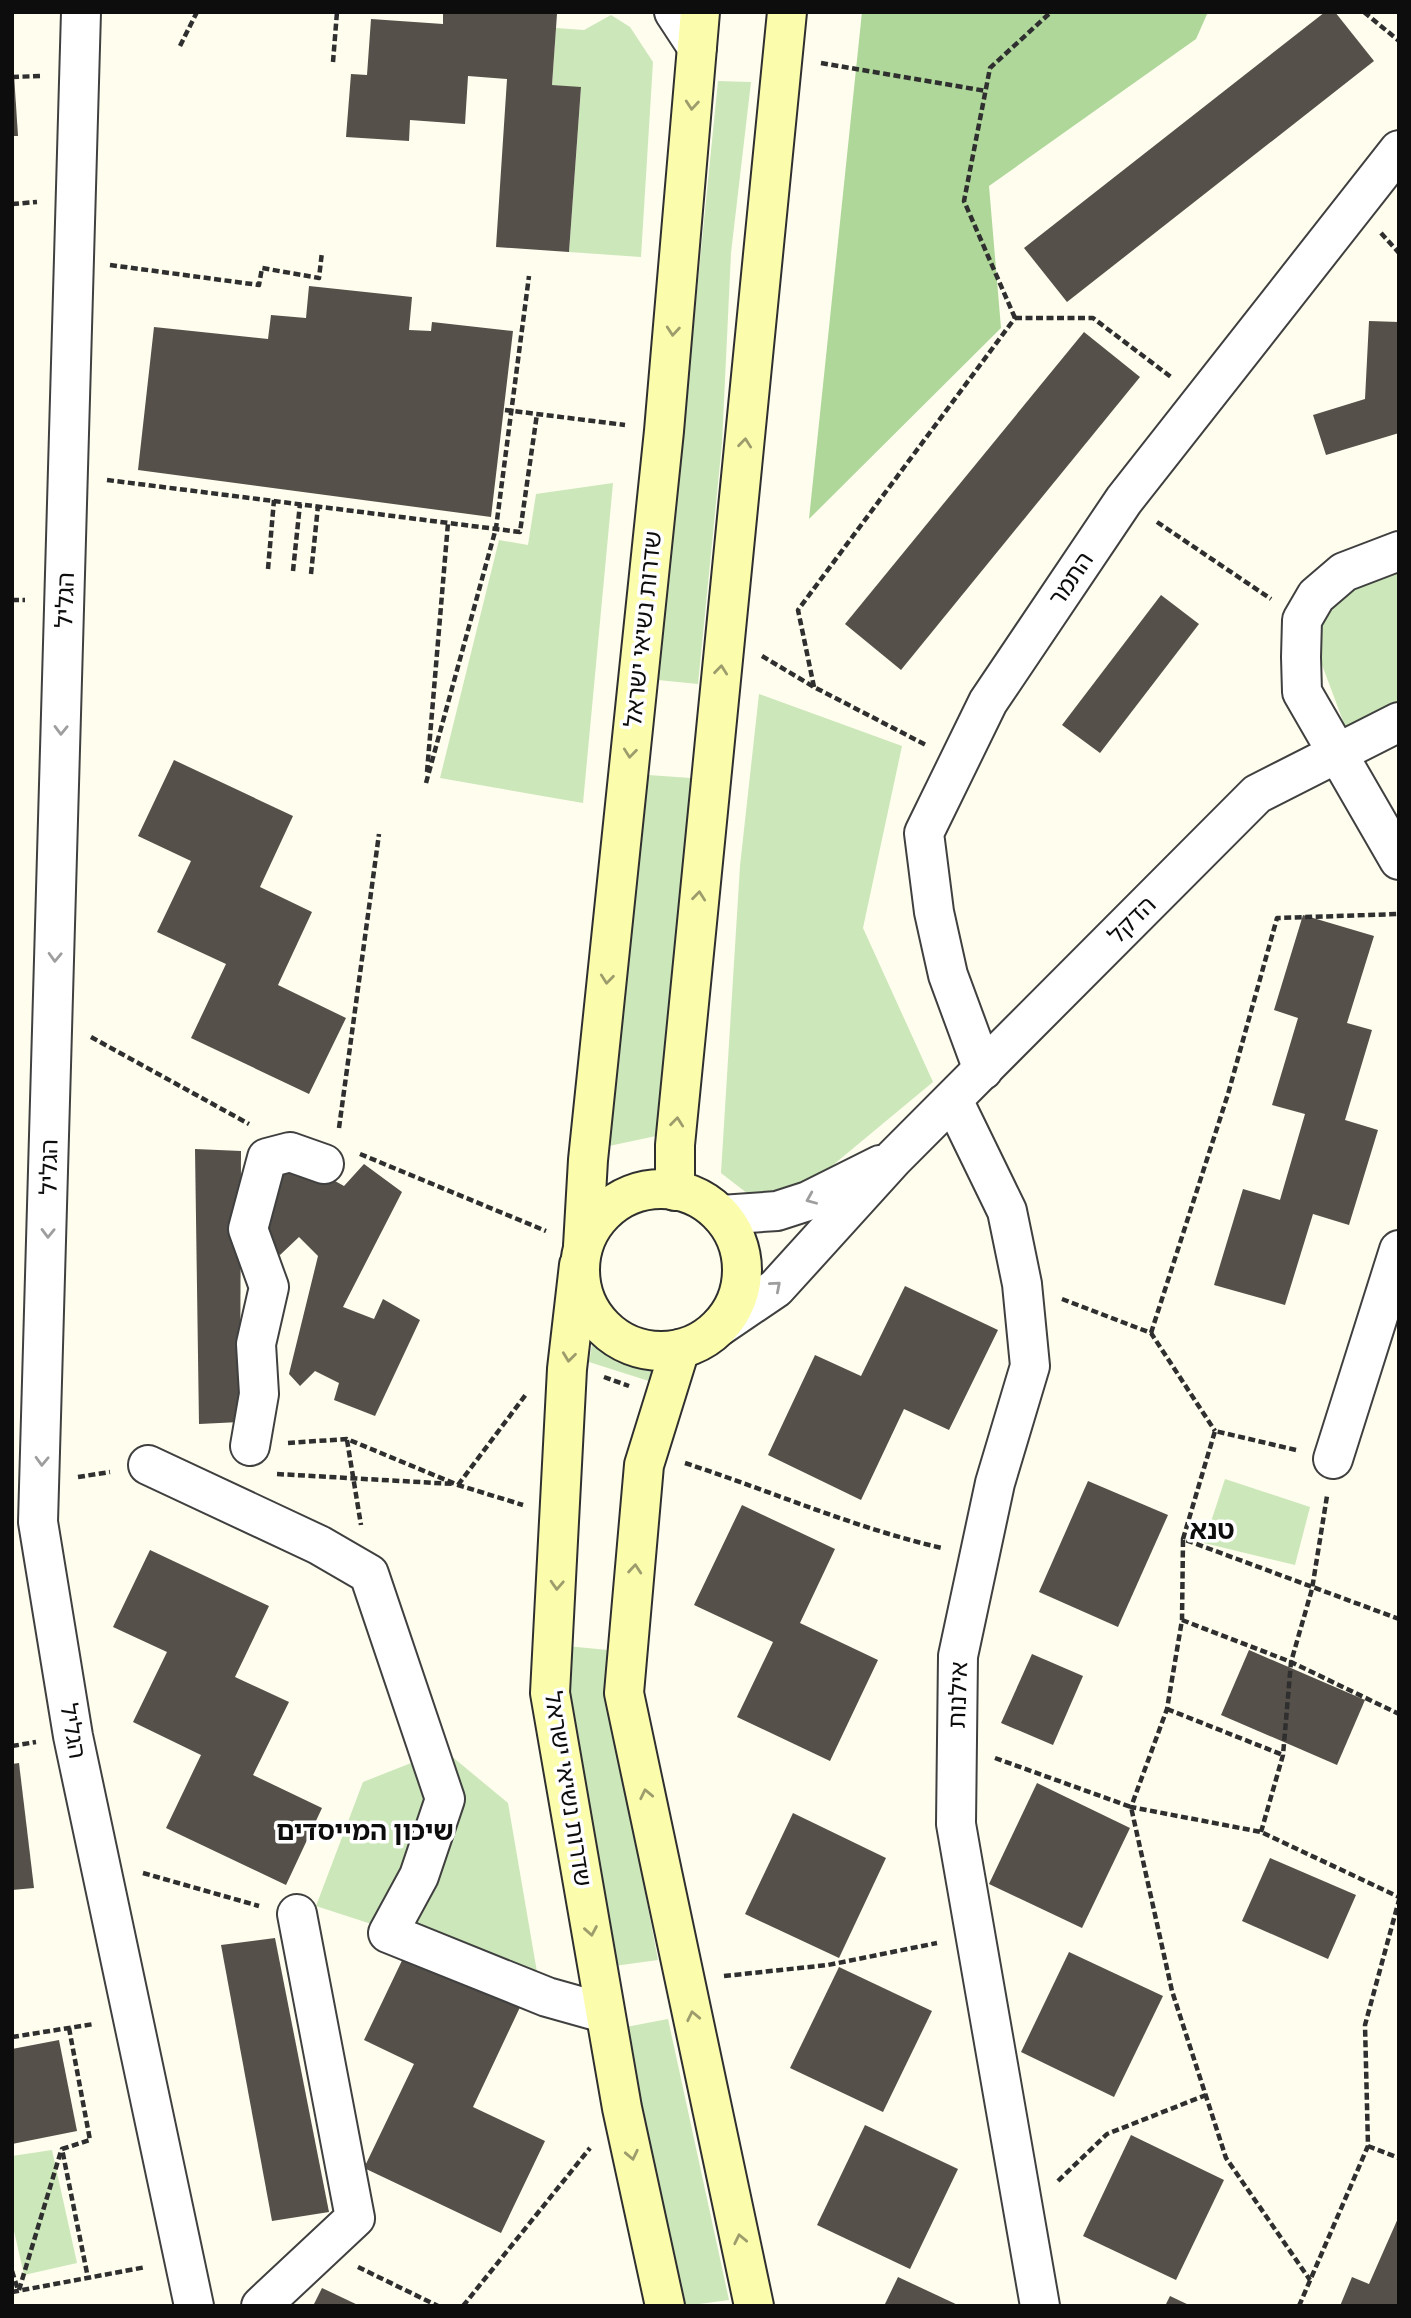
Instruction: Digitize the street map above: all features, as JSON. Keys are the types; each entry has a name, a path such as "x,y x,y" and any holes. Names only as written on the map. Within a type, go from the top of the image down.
{"main road":[{"path":"675,1191 675,1145 784,26"},
{"name":"שדרות נשיאי ישראל","path":"665,2306 604,2013 551,1693 567,1369 581,1256 588,1160 664,431 698,30"},
{"path":"646,1191 675,1191 700,1199 721,1215 735,1237 742,1262 741,1285 734,1307 720,1326 702,1340 680,1349 655,1351 630,1345 609,1332 592,1314 582,1291 581,1256 591,1228 619,1201 646,1191"},
{"path":"680,1349 648,1451 624,1693 754,2306"}],"street":[{"name":"הגליל","path":"81,12 38,1522 73,1736 194,2306"},
{"path":"674,12 698,30"},
{"name":"התמר","path":"983,1070 948,975 933,912 924,833 988,702 1124,499 1399,150"},
{"path":"1399,551 1344,572 1315,596 1302,620 1303,692 1399,860"},
{"name":"הדקל","path":"720,1326 776,1288 894,1158 1257,794 1399,722"},
{"name":"אילנות","path":"953,1100 1007,1211 1022,1284 1030,1366 996,1483 958,1656 956,1824 1040,2306"},
{"path":"257,1459 260,1394 256,1344 268,1287 248,1229 267,1158 290,1152 330,1154"},
{"name":"הדקל","path":"721,1215 777,1211 808,1201 894,1158"},
{"path":"1333,1459 1399,1250"},
{"path":"148,1465 319,1545 369,1574 445,1799 419,1876 388,1933 547,1997 604,2013"},
{"path":"261,2306 355,2218 297,1914"}],"path":[{"path":"180,46 197,12"},
{"path":"333,62 337,12"},
{"path":"1015,318 964,201 990,68 1051,12"},
{"path":"1364,12 1399,41"},
{"path":"784,26 986,91"},
{"path":"157,270 259,285 262,268 319,278 321,252"},
{"path":"448,522 426,783 496,528 529,276"},
{"path":"1015,318 1093,318 1202,401"},
{"path":"814,687 798,610 1015,318"},
{"path":"505,410 664,431"},
{"path":"68,475 520,532 537,414"},
{"path":"1124,499 1302,620"},
{"path":"268,569 274,500"},
{"path":"293,571 300,504"},
{"path":"311,574 318,506"},
{"path":"725,634 814,687 959,762"},
{"path":"379,834 330,1154 538,1230"},
{"path":"1151,1333 1228,1094 1277,918 1399,914"},
{"path":"53,1017 253,1126"},
{"path":"1022,1284 1151,1333 1215,1431 1333,1459 1312,1589 1291,1662 1283,1755 1261,1832"},
{"path":"597,1375 634,1388"},
{"path":"458,1485 529,1389"},
{"path":"1215,1431 1183,1539 1182,1620 1167,1709 1131,1807 1172,1991 1226,2158 1310,2280"},
{"path":"257,1459 347,1439 458,1485 560,1517"},
{"path":"347,1439 369,1574"},
{"path":"648,1451 764,1489 884,1535 980,1557"},
{"path":"257,1459 353,1478 458,1485"},
{"path":"1183,1539 1399,1619"},
{"path":"1182,1620 1291,1662 1399,1714"},
{"path":"1167,1709 1283,1755"},
{"path":"957,1744 1131,1807 1261,1832 1399,1898 1365,2025 1368,2146 1299,2306"},
{"path":"99,1859 233,1901"},
{"path":"685,1980 828,1965 976,1936"},
{"path":"12,2037 69,2028 90,2140 62,2149"},
{"path":"1024,2214 1107,2134 1206,2095"},
{"path":"463,2306 622,2108"},
{"path":"1368,2146 1399,2158"},
{"path":"62,2149 88,2278"},
{"path":"15,2291 62,2149"},
{"path":"319,2249 438,2306"},
{"path":"15,2291 183,2260"},
{"path":"12,2272 15,2291"}],"green space":[{"path":"862,12 1208,12 1196,39 989,186 1001,328 809,519"},
{"path":"611,15 630,27 653,62 641,257 569,252 581,88 552,85 556,28 584,30"},
{"path":"718,81 751,82 731,253 722,443 698,684 658,680"},
{"path":"613,483 583,803 440,778 499,540 528,545 536,494"},
{"path":"1399,567 1399,703 1346,729 1315,646 1330,595"},
{"path":"759,694 902,746 863,928 933,1082 774,1214 721,1173 740,866"},
{"path":"648,775 691,778 656,1136 609,1146 608,1125"},
{"path":"593,1339 626,1356 659,1362 652,1382 589,1362"},
{"path":"1225,1479 1310,1507 1295,1565 1204,1543"},
{"path":"566,1646 608,1650 606,1687 658,1960 614,1966 569,1690"},
{"path":"444,1750 508,1803 538,1978 316,1906 363,1782"},
{"path":"668,2019 729,2300 684,2306 626,2027"},
{"path":"52,2150 77,2263 24,2275 12,2222 12,2156"}],"building":[{"path":"443,12 557,14 552,85 581,87 569,252 496,247 507,79 468,76 465,124 410,120 409,141 346,137 351,74 367,75 371,19 443,24"},
{"path":"1325,12 1335,12 1374,61 1067,302 1024,248"},
{"path":"12,44 18,136 12,136"},
{"path":"309,286 412,297 409,330 431,331 432,322 513,331 491,517 138,470 154,327 268,339 271,315 306,318"},
{"path":"1369,321 1399,322 1399,433 1326,455 1313,415 1365,399"},
{"path":"1084,332 1140,377 901,670 845,624"},
{"path":"1161,595 1199,624 1100,753 1062,725"},
{"path":"174,760 293,816 260,887 312,912 278,985 346,1018 309,1094 191,1038 226,964 157,932 191,861 138,836"},
{"path":"1303,915 1374,936 1347,1023 1372,1030 1345,1120 1378,1130 1349,1225 1313,1214 1285,1305 1214,1285 1243,1189 1280,1200 1305,1114 1272,1105 1298,1018 1274,1010"},
{"path":"195,1149 241,1151 240,1422 199,1424"},
{"path":"292,1157 344,1186 364,1164 402,1192 343,1307 374,1319 383,1299 420,1320 375,1416 334,1400 339,1383 315,1371 300,1386 289,1374 318,1256 299,1237 280,1255 255,1232"},
{"path":"905,1286 998,1330 949,1430 904,1409 861,1500 768,1455 815,1355 861,1376"},
{"path":"1088,1481 1168,1515 1118,1627 1039,1592"},
{"path":"742,1505 835,1549 800,1623 878,1660 830,1761 737,1717 773,1642 694,1605"},
{"path":"150,1550 269,1606 235,1677 289,1702 253,1775 322,1808 286,1885 166,1828 201,1755 133,1722 167,1652 113,1627"},
{"path":"1249,1650 1365,1700 1337,1765 1221,1715"},
{"path":"1032,1654 1083,1676 1053,1745 1001,1723"},
{"path":"19,1763 34,1888 12,1890 12,1764"},
{"path":"1037,1783 1130,1828 1082,1928 989,1884"},
{"path":"793,1813 886,1858 839,1958 745,1914"},
{"path":"1270,1858 1356,1895 1328,1959 1242,1921"},
{"path":"275,1938 329,2212 272,2221 221,1945"},
{"path":"408,1948 522,2003 473,2107 545,2141 501,2233 364,2168 414,2064 364,2040"},
{"path":"1069,1952 1163,1996 1114,2097 1021,2052"},
{"path":"839,1967 932,2011 883,2112 790,2068"},
{"path":"59,2040 77,2131 12,2144 12,2049"},
{"path":"865,2125 958,2169 910,2269 817,2225"},
{"path":"1131,2135 1224,2180 1176,2280 1083,2236"},
{"path":"1399,2216 1399,2306 1340,2306 1352,2277 1369,2284"},
{"path":"898,2277 960,2306 884,2306"},
{"path":"322,2288 360,2306 313,2306"},
{"path":"1170,2296 1191,2306 1165,2306"}],"district":[{"name":"טנא","path":"1212,1530"},
{"name":"שיכון המייסדים","path":"365,1831"}]}
